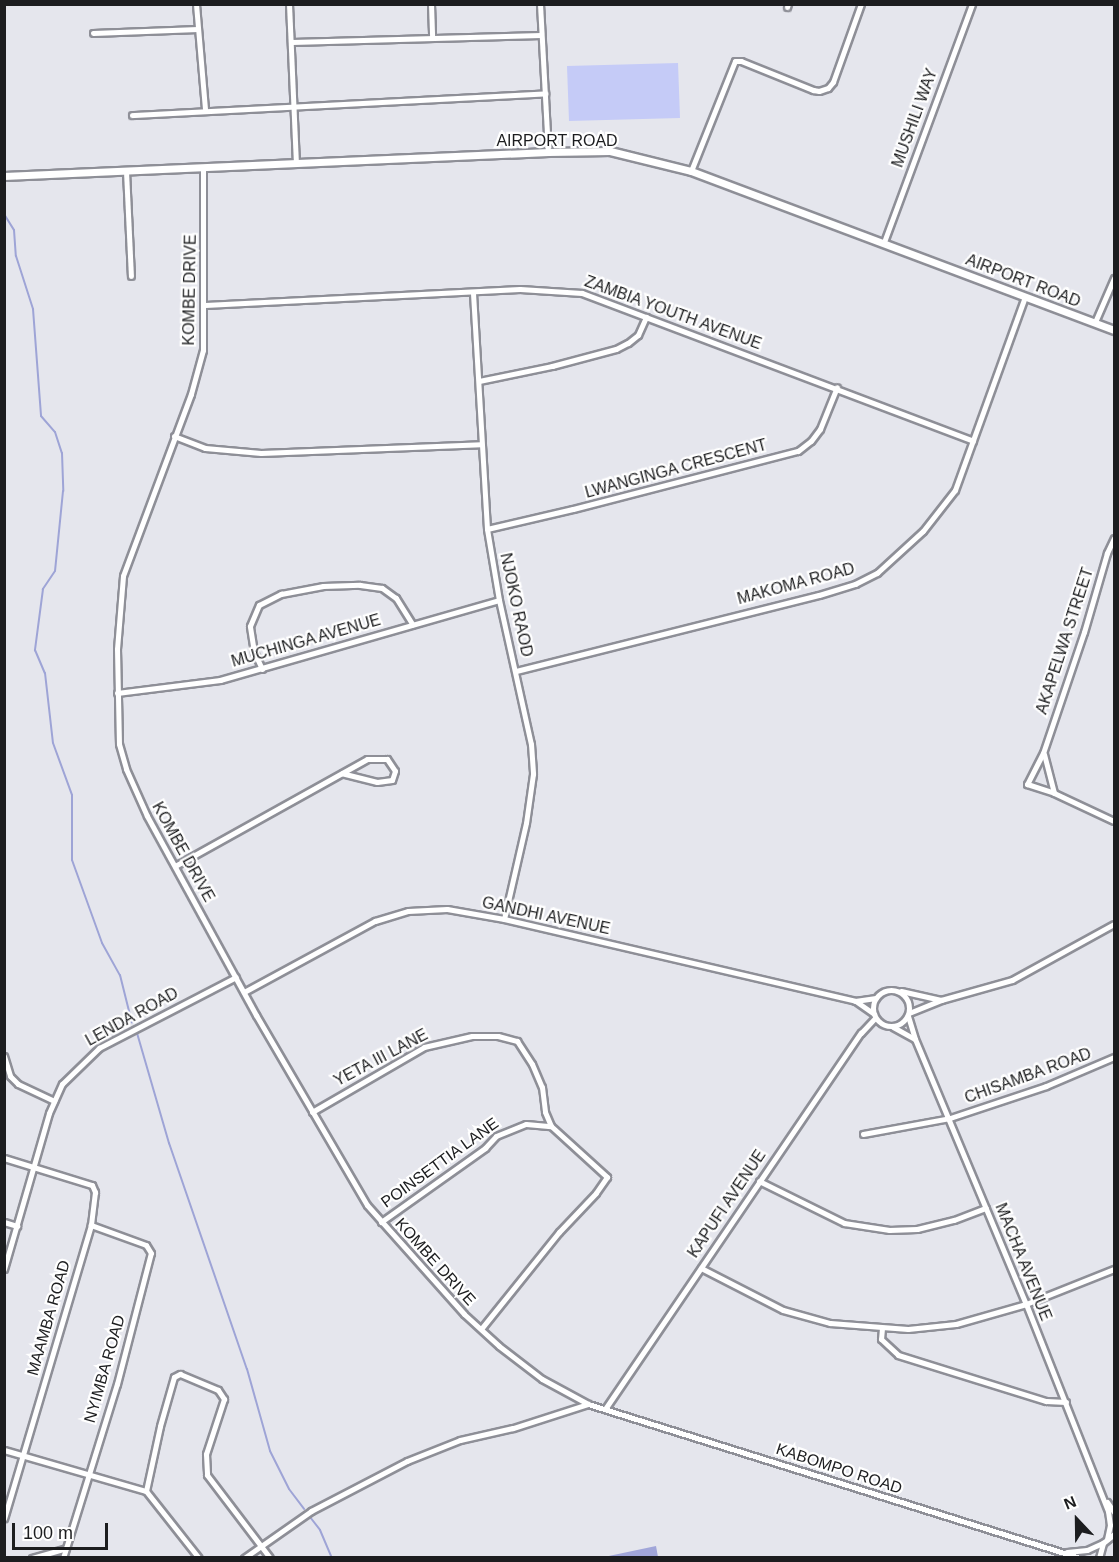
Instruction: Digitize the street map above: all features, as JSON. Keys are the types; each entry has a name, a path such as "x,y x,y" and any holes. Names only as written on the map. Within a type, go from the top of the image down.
{"street":[{"path":"196,4 205,109"},
{"path":"289,4 296,163"},
{"path":"431,4 432,37"},
{"path":"540,4 548,152"},
{"path":"691,171 735,61 741,61 813,90 828,88 833,82 861,4"},
{"name":"MUSHILI WAY","path":"884,242 972,4"},
{"path":"93,33 198,29"},
{"path":"292,42 542,35"},
{"path":"132,115 205,109 545,93"},
{"name":"AIRPORT ROAD","path":"4,176 610,151 691,171 1114,330"},
{"name":"KOMBE DRIVE","path":"202,168 205,305 201,362 123,576 118,621 117,693 119,744 126,770 133,789 244,992 367,1206 464,1314 481,1329 542,1379 588,1404 605,1409"},
{"path":"126,171 130,276"},
{"path":"1095,322 1114,278"},
{"name":"ZAMBIA YOUTH AVENUE","path":"205,305 520,289 582,292 837,387 973,441"},
{"name":"NJOKO RAOD","path":"473,293 487,529 499,600 531,744 533,774 526,823 504,919"},
{"name":"MAKOMA ROAD","path":"516,671 855,584 877,573 943,508 962,475 1025,297"},
{"path":"479,381 616,349 638,335 646,317"},
{"name":"LWANGINGA CRESCENT","path":"487,529 573,510 798,451 811,441 819,429 837,387"},
{"path":"174,436 205,448 261,453 482,444"},
{"name":"AKAPELWA STREET","path":"1054,793 1027,784 1043,753 1114,537"},
{"path":"262,669 254,652 250,626 259,605 281,594 323,586 360,585 382,588 396,598 412,624"},
{"name":"MUCHINGA AVENUE","path":"117,693 220,680 499,600"},
{"path":"1043,753 1054,793 1114,821"},
{"path":"175,866 342,773 375,757 387,759 396,771 392,780 377,782 342,773"},
{"name":"GANDHI AVENUE","path":"244,992 360,928 408,911 447,909 504,919 855,1001 876,998"},
{"path":"893,1027 899,1025 909,1014 941,1000 1012,980 1114,924"},
{"name":"LENDA ROAD","path":"4,1269 54,1101 68,1077 99,1048 236,977"},
{"path":"915,1039 893,1027 886,1026 874,1016 876,998 886,991 897,990 941,1000"},
{"path":"897,990 909,1002 909,1014"},
{"name":"GANDHI AVENUE","path":"855,1001 874,1016"},
{"name":"MACHA AVENUE","path":"909,1014 915,1039 950,1118 1102,1496 1110,1525 1099,1557"},
{"name":"KAPUFI AVENUE","path":"605,1409 874,1016"},
{"name":"YETA III LANE","path":"312,1112 424,1047 455,1038 498,1036 517,1041 532,1064 542,1087 545,1112 551,1126"},
{"path":"4,1056 7,1075 18,1084 54,1101"},
{"name":"CHISAMBA ROAD","path":"863,1134 950,1118 1046,1086 1114,1058"},
{"name":"POINSETTIA LANE","path":"381,1222 485,1148 496,1136 526,1124 551,1126"},
{"path":"481,1329 559,1232 607,1179 607,1175 551,1126"},
{"path":"4,1158 33,1167"},
{"name":"MAAMBA ROAD","path":"4,1518 91,1225 95,1192 92,1185 33,1167"},
{"path":"759,1182 844,1222 889,1230 917,1229 935,1225 986,1208"},
{"path":"4,1222 17,1226"},
{"name":"NYIMBA ROAD","path":"63,1557 117,1384 151,1253 146,1245 91,1225"},
{"path":"701,1268 783,1310 830,1323 908,1329 956,1323 1026,1304 1114,1269"},
{"path":"882,1328 881,1339 898,1355 1046,1401 1066,1402"},
{"path":"146,1491 160,1426 174,1377 180,1374 194,1378 218,1390 224,1399 206,1454 207,1475 270,1557"},
{"path":"244,1557 311,1510 407,1461 460,1440 513,1428 588,1404"},
{"name":"KABOMPO ROAD","path":"605,1409 1005,1536 1080,1557"},
{"path":"4,1450 146,1491 198,1557"},
{"name":"MACHA AVENUE","path":"1102,1496 1114,1512"},
{"name":"KABOMPO ROAD","path":"1065,1552 1087,1550 1114,1534"},
{"path":"32,1557 66,1548"}],"shaded area":[{"path":"678,63 680,118 569,121 567,66"},
{"path":"656,1546 658,1557 604,1557"}],"waterway":[{"path":"4,214 14,230 16,256 33,309 41,416 55,432 62,453 63,491 55,571 43,589 35,650 45,673 53,743 72,795 72,860 102,943 120,975 132,1023"},
{"path":"137,1033 169,1143 247,1369 270,1451 289,1489 304,1509"},
{"path":"310,1517 320,1530 332,1558"}]}
